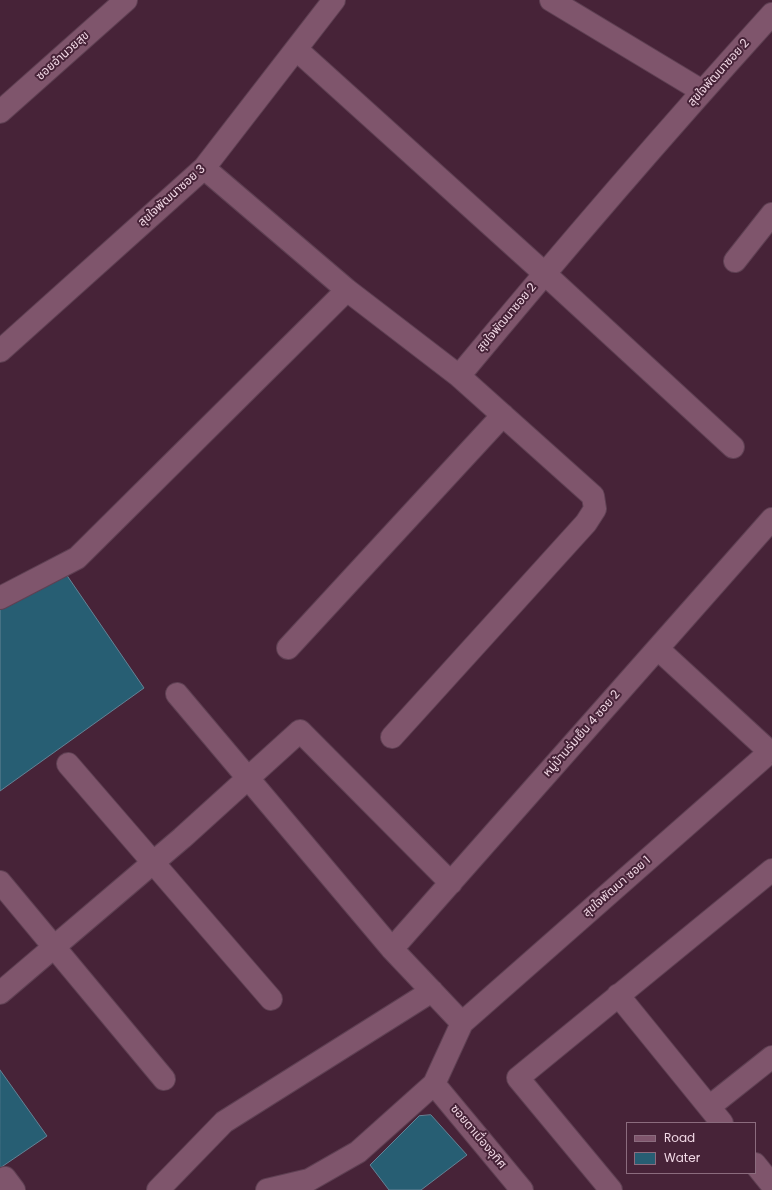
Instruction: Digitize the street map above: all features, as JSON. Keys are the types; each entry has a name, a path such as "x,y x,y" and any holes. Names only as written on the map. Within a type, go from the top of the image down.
{"street":[{"name":"ซอยอำนวยสุข","path":"0,112 126,0"},
{"name":"สุขใจพัฒนาซอย 3","path":"0,351 204,168 334,0"},
{"path":"551,0 702,91"},
{"name":"สุขใจพัฒนาซอย 2","path":"459,376 544,273 702,91 772,14"},
{"path":"296,49 544,273 733,447"},
{"path":"204,168 347,290 459,376 593,496 595,509 586,523 392,737"},
{"path":"735,261 772,214"},
{"path":"0,598 77,558 347,290"},
{"path":"288,648 504,415"},
{"name":"หมู่บ้านร่มเย็น 4 ซอย 2","path":"392,949 772,519"},
{"path":"658,649 771,751"},
{"path":"177,694 392,949 462,1023 434,1084 358,1152 309,1180 266,1190"},
{"path":"0,993 154,862 300,731 451,883"},
{"name":"สุขใจพัฒนา ซอย 1","path":"462,1023 771,751"},
{"path":"68,764 271,999"},
{"path":"611,1190 518,1078 772,870"},
{"path":"0,882 164,1079"},
{"path":"158,1190 224,1122 432,991"},
{"path":"618,995 716,1115 772,1056"},
{"name":"ซอยตาเนื่องอุทิศ","path":"434,1084 522,1190"},
{"path":"756,1165 772,1185"}],"water":[{"path":"66,574 144,688 0,791 0,609"},
{"path":"0,1070 47,1136 0,1168"},
{"path":"431,1115 467,1155 421,1190 389,1190 370,1165 419,1116"}]}
